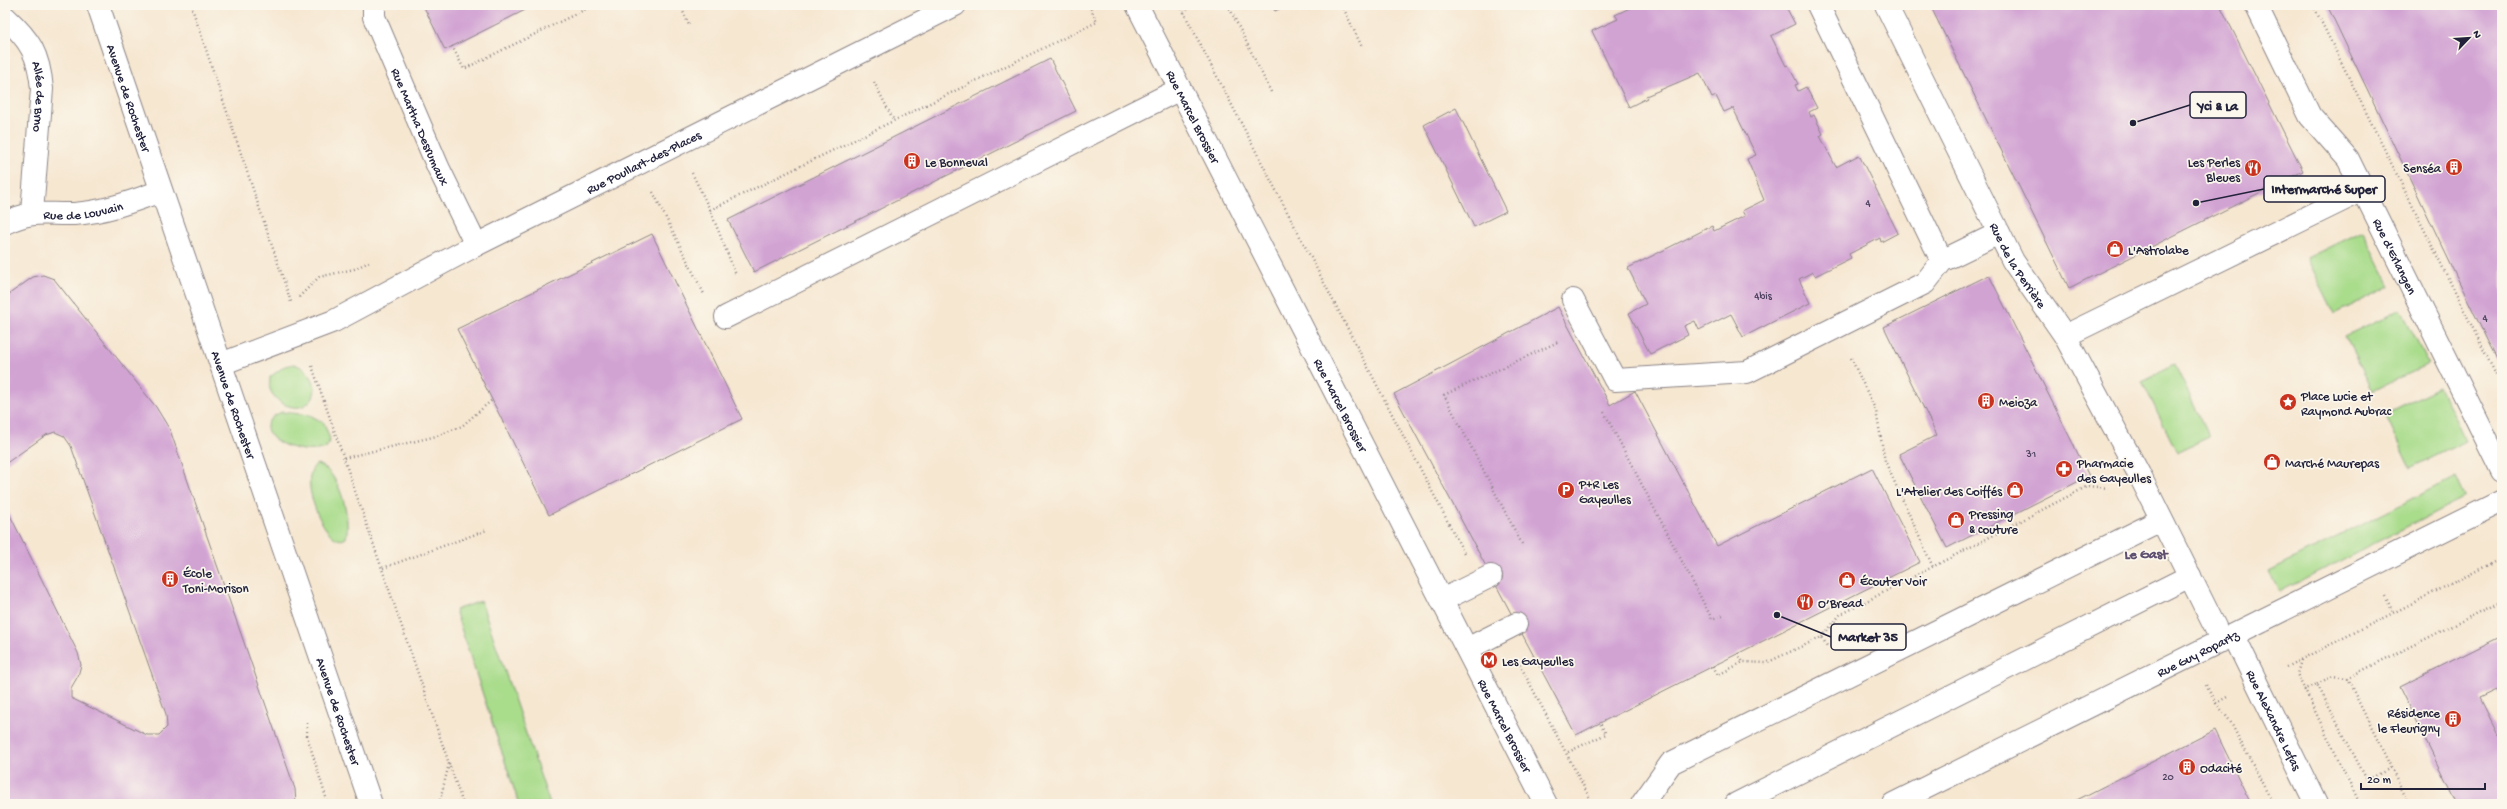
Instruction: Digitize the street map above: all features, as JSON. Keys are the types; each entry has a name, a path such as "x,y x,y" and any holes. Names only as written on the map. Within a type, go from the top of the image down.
{"street":[{"name":"Avenue de Rochester","path":"98,5 222,364 371,804"},
{"name":"Rue Martha Desrumaux","path":"374,5 374,18 408,98 476,245"},
{"name":"Rue Poullart-des-Places","path":"222,364 334,321 476,245 955,5"},
{"name":"Rue Marcel Brossier","path":"1137,5 1546,804"},
{"path":"1818,5 1942,260"},
{"name":"Rue de la Perrière","path":"1886,5 2013,261 2065,336 2161,520"},
{"name":"Rue d'Erlangen","path":"2256,5 2310,116 2348,160 2502,472"},
{"name":"Allée de Brno","path":"5,17 23,34 36,54 40,69 42,89 32,212"},
{"path":"726,317 1180,89"},
{"path":"2065,336 2363,190"},
{"name":"Rue de Louvain","path":"5,224 32,212 74,214 110,209 161,191"},
{"path":"1573,300 1615,380 1747,372 1925,283 1942,260 1999,233"},
{"name":"Rue Guy Ropartz","path":"1894,804 2502,501"},
{"path":"1642,804 1672,763 2161,520 2190,576 2228,638"},
{"path":"1736,804 2190,576"},
{"path":"1442,600 1484,579"},
{"path":"1467,649 1509,627"},
{"name":"Rue Alexandre Lefas","path":"2228,638 2256,682 2316,804"}],"path":[{"path":"191,5 463,804"},
{"path":"452,46 464,69 594,5"},
{"path":"680,5 689,25"},
{"path":"710,210 1097,22 1089,5"},
{"path":"1180,5 1484,579"},
{"path":"1184,13 1190,5"},
{"path":"1228,5 1272,94"},
{"path":"1342,5 1362,47"},
{"path":"2313,5 2502,386"},
{"path":"874,80 894,121"},
{"path":"693,176 710,210 748,306"},
{"path":"656,199 707,301"},
{"path":"1522,544 1444,396 1565,339"},
{"path":"1849,356 1876,411 1885,461 1933,566"},
{"path":"344,458 437,436 462,426 492,400"},
{"path":"1601,408 1712,619 1723,615"},
{"path":"1822,637 1840,614 2088,486 2109,488"},
{"path":"383,568 487,530"},
{"path":"2216,703 2502,559"},
{"path":"2304,690 2333,676 2347,678 2502,601"},
{"path":"1509,627 1566,753 1594,804"},
{"path":"1713,666 1718,675 1743,662 1738,653"},
{"path":"2301,660 2297,674 2360,804"},
{"path":"2347,678 2409,804"},
{"path":"2204,679 2216,703 2230,721 2273,804"},
{"path":"2317,684 2367,780 2391,768"},
{"path":"306,719 307,736 328,804"},
{"path":"1566,753 1606,734 1600,723"},
{"path":"439,804 449,763"}],"green space":[{"path":"2362,231 2390,286 2335,314 2307,258"},
{"path":"2401,309 2428,364 2373,391 2345,336"},
{"path":"294,364 307,372 314,383 315,389 314,396 310,401 303,406 298,407 288,406 279,401 272,393 270,388 270,377 285,366"},
{"path":"2175,365 2209,437 2177,452 2142,381"},
{"path":"2439,387 2466,441 2411,468 2385,414"},
{"path":"282,412 310,415 324,423 330,439 326,448 312,450 299,449 286,446 276,440 269,433 267,426 271,419"},
{"path":"317,464 325,468 332,475 338,485 347,519 346,538 338,539 330,534 316,511 311,496 310,483 311,471"},
{"path":"2456,477 2465,497 2279,592 2269,571"},
{"path":"481,601 550,804 519,804 455,610"}],"building":[{"path":"423,5 535,5 445,50"},
{"path":"1272,5 1288,5 1275,11"},
{"path":"1636,5 1785,5 1795,24 1771,36 1786,66 1788,65 1798,84 1795,85 1798,91 1806,87 1817,108 1809,112 1811,117 1814,115 1823,134 1820,136 1836,167 1859,155 1898,233 1881,242 1880,238 1849,254 1851,258 1815,276 1813,272 1799,279 1810,303 1743,337 1731,314 1699,330 1695,321 1684,326 1688,335 1650,354 1629,313 1646,304 1628,268 1712,226 1714,231 1745,216 1742,211 1764,200 1747,159 1756,155 1733,108 1724,112 1716,96 1712,98 1700,73 1646,96 1647,98 1629,107 1592,31 1618,19 1615,15"},
{"path":"1930,5 2220,5 2303,171 2069,288"},
{"name":"Senséa","path":"2327,5 2502,5 2502,369 2487,340"},
{"name":"Le Bonneval","path":"1050,59 1076,111 754,272 728,220"},
{"path":"1456,108 1506,211 1474,227 1424,125"},
{"path":"652,234 742,419 549,515 457,329"},
{"name":"École Toni-Morison","path":"43,275 54,279 156,407 170,430 295,789 296,804 5,804 5,505 78,653 81,665 78,676 71,688 71,698 147,735 159,735 167,727 166,714 71,446 64,436 55,432 46,435 5,464 5,297 33,277"},
{"name":"Meioza","path":"1989,275 2089,476 1947,548 1899,454 1937,435 1884,327"},
{"name":"P+R Les Gayeulles","path":"1558,307 1610,405 1635,391 1717,546 1872,468 1920,562 1576,735 1394,394"},
{"name":"Résidence le Fleurigny","path":"2502,636 2502,700 2497,690 2480,698 2502,742 2502,804 2457,804 2399,687"},
{"name":"Odacité","path":"2215,730 2251,804 2069,804"}],"place":[{"name":"Yci & La","path":"2133,123"},
{"name":"Le Bonneval","path":"912,161"},
{"name":"Senséa","path":"2454,167"},
{"name":"Les Perles Bleues","path":"2253,168"},
{"name":"Intermarché Super","path":"2196,203"},
{"name":"L'Astrolabe","path":"2115,249"},
{"name":"Meioza","path":"1986,401"},
{"name":"Place Lucie et Raymond Aubrac","path":"2288,402"},
{"name":"Marché Maurepas","path":"2272,462"},
{"name":"Pharmacie des Gayeulles","path":"2064,469"},
{"name":"P+R Les Gayeulles","path":"1566,490"},
{"name":"L'Atelier des Coiffés","path":"2015,490"},
{"name":"Pressing & couture","path":"1956,520"},
{"name":"École Toni-Morison","path":"170,579"},
{"name":"Écouter Voir","path":"1847,580"},
{"name":"O’Bread","path":"1805,602"},
{"name":"Market 35","path":"1777,615"},
{"name":"Les Gayeulles","path":"1489,660"},
{"name":"Résidence le Fleurigny","path":"2453,719"},
{"name":"Odacité","path":"2187,767"}],"district":[{"name":"Le Gast","path":"2146,553"}]}
